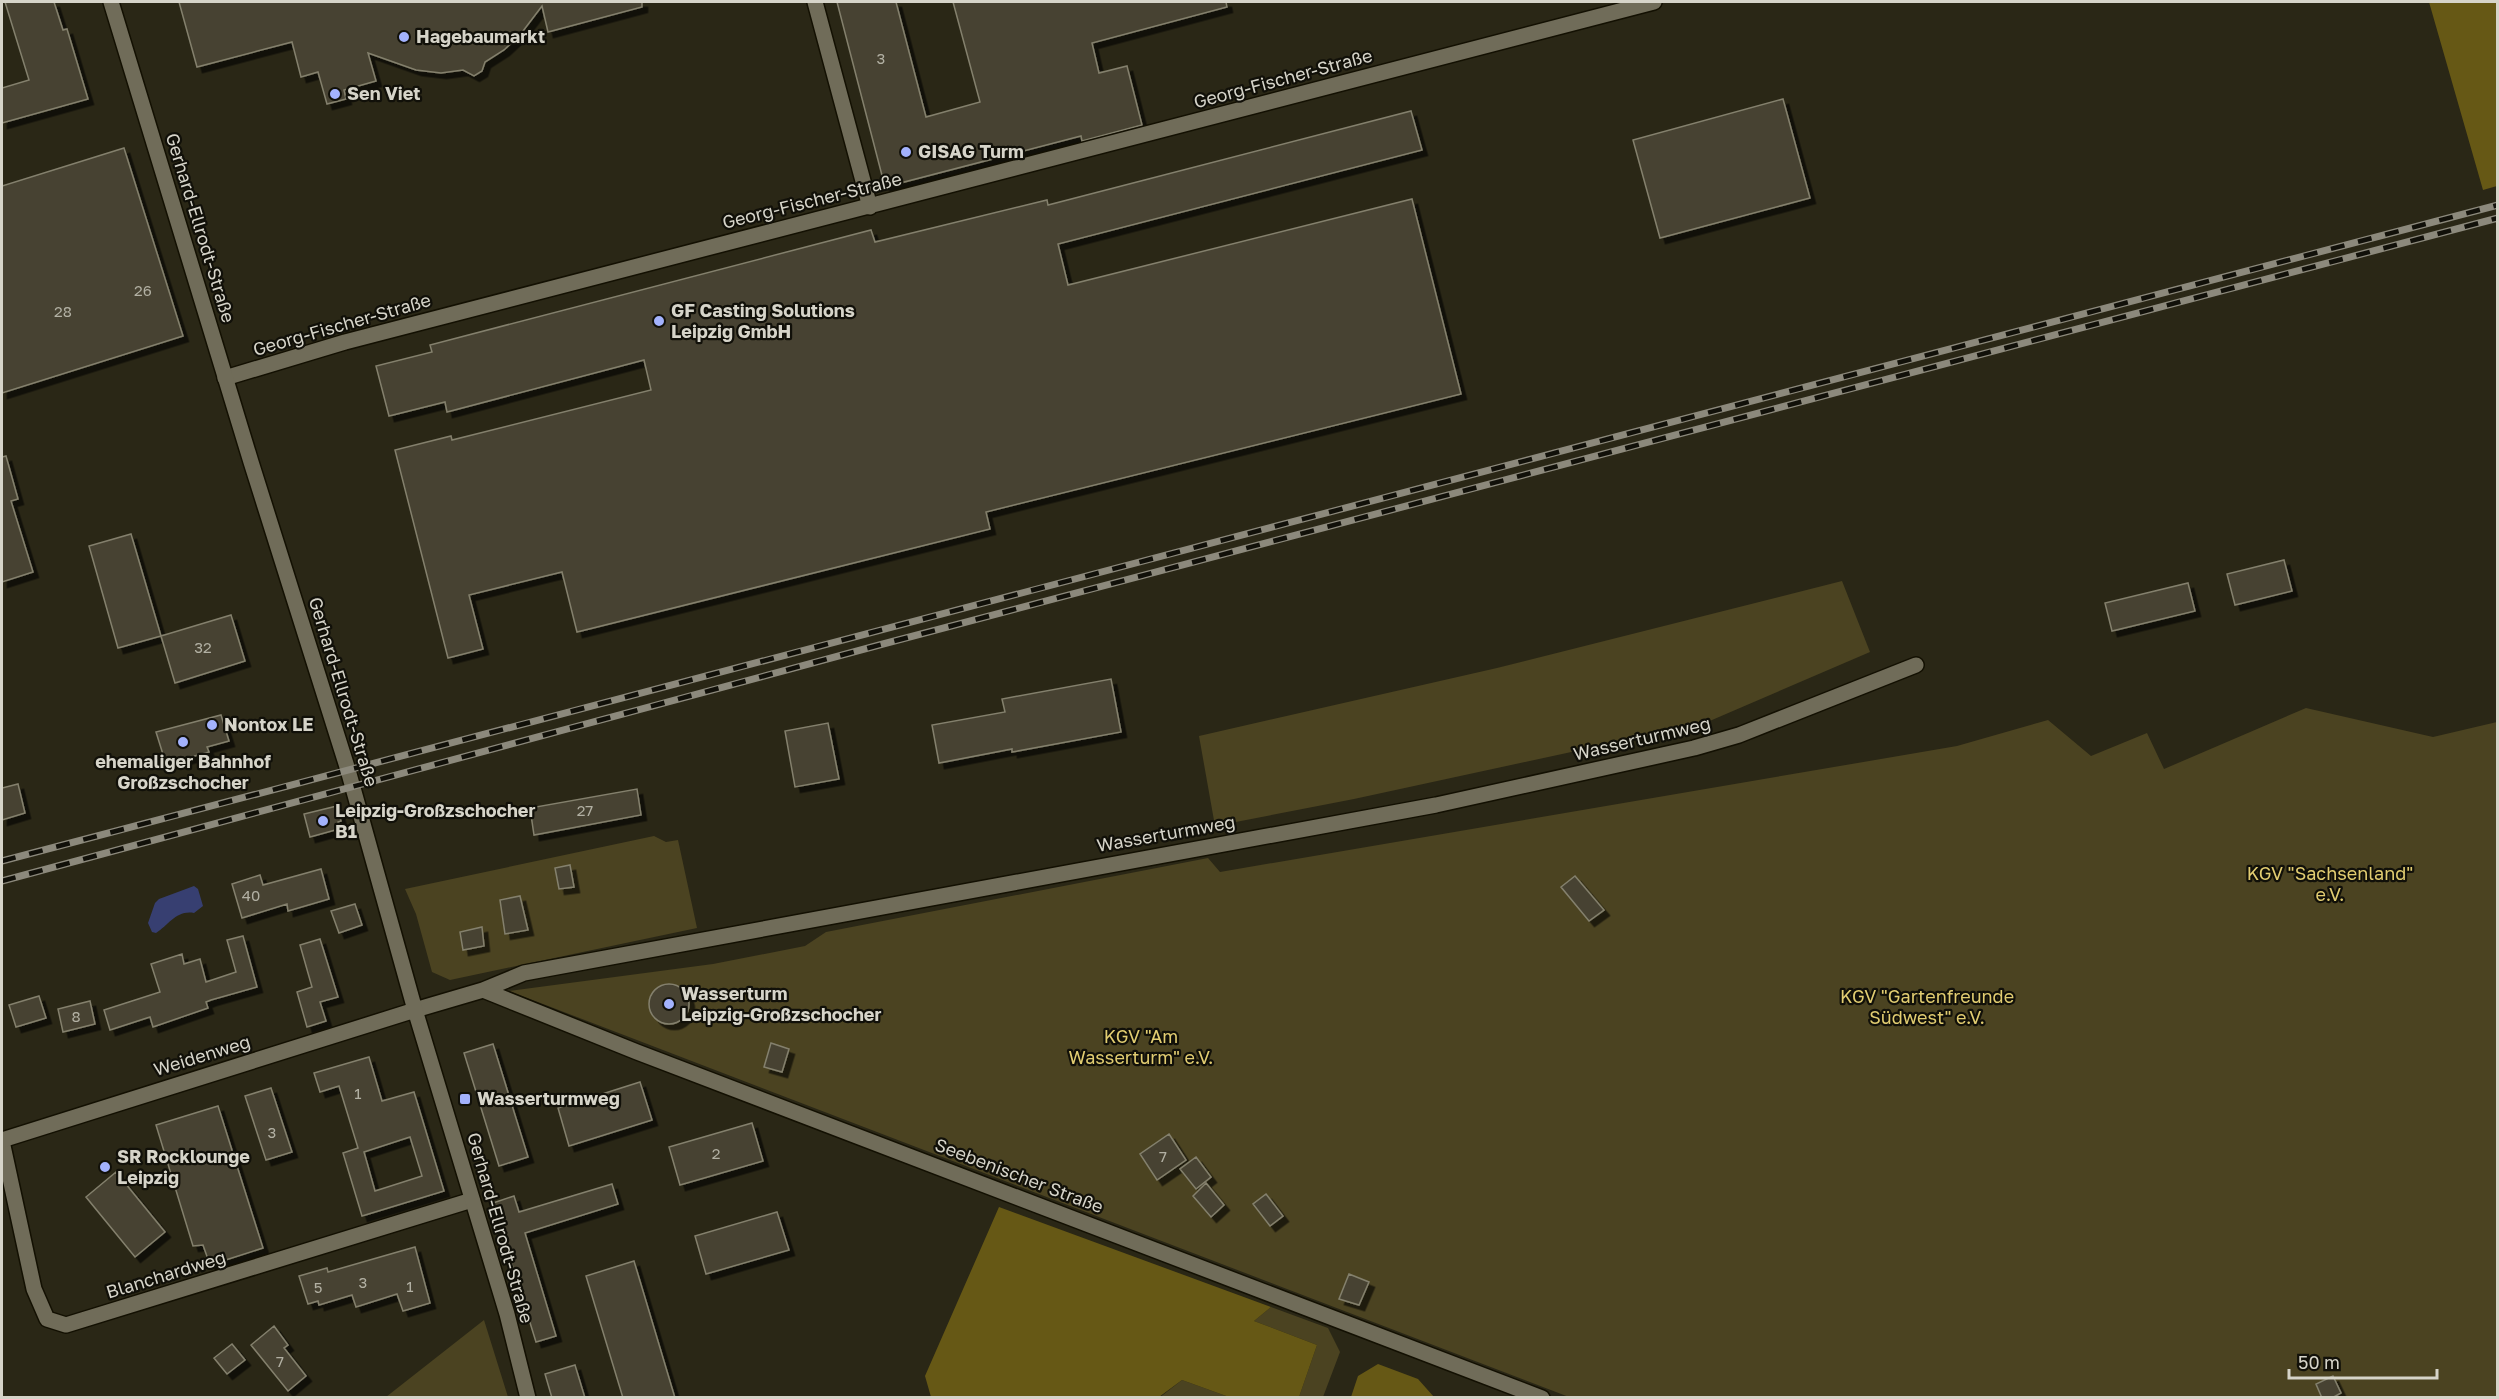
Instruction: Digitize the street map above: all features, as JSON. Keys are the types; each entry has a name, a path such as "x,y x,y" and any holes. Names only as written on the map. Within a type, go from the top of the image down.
{"street":[{"name":"Gerhard-Ellrodt-Straße","path":"111,2 225,378 348,770 415,1010 507,1314 528,1398"},
{"path":"815,2 870,207"},
{"name":"Georg-Fischer-Straße","path":"225,378 352,340 1654,2"},
{"name":"Wasserturmweg","path":"415,1010 483,990 524,973 1436,804 1694,748 1739,735 1916,665"},
{"name":"Seebenischer Straße","path":"483,990 637,1053 1152,1247 1542,1398"},
{"name":"Weidenweg","path":"2,1141 415,1010"},
{"name":"Blanchardweg","path":"2,1141 34,1289 48,1319 66,1325 472,1200"}],"green space":[{"path":"1842,581 1870,652 1705,723 1354,799 1215,826 1199,736 1497,668"},
{"path":"2306,708 2433,737 2497,722 2497,1397 1569,1397 509,991 713,964 805,946 826,932 1208,858 1220,872 1957,746 2048,720 2091,756 2147,733 2164,769"},
{"path":"654,836 666,842 678,840 697,928 450,980 432,972 416,914 405,889"},
{"path":"1271,1307 1328,1328 1340,1352 1323,1397 1299,1397 1317,1345 1254,1321"},
{"path":"484,1320 508,1397 386,1397"},
{"path":"1182,1380 1229,1397 1159,1398"}],"shaded area":[{"path":"2429,2 2497,2 2497,186 2483,190"},
{"path":"999,1207 1271,1307 1254,1321 1317,1345 1299,1397 1229,1397 1182,1380 1159,1397 931,1397 925,1376"},
{"path":"1378,1364 1418,1379 1434,1397 1351,1397 1358,1376"}],"water":[{"path":"194,886 198,889 203,906 194,913 177,916 156,933 152,932 148,923 155,903 159,899"}],"building":[{"path":"5,2 54,2 63,30 67,29 88,99 2,123 2,88 29,80"},
{"name":"Hagebaumarkt","path":"179,2 642,2 642,7 548,32 542,6 520,35 504,50 485,62 482,71 474,76 463,70 441,73 416,70 368,53 376,81 344,90 346,99 327,104 318,72 301,77 292,42 197,67"},
{"path":"837,2 896,2 926,117 980,102 953,2 1226,2 1227,7 1092,43 1099,73 1127,66 1142,125 1082,141 1081,136 885,187"},
{"path":"1783,99 1810,198 1660,238 1633,140"},
{"path":"1411,111 1422,150 1058,244 1068,285 1412,199 1461,394 986,512 990,529 577,632 562,572 469,595 483,649 448,658 395,450 451,436 452,440 651,390 644,360 447,412 445,402 389,416 376,366 432,352 430,345 871,230 875,242 1047,200 1048,205"},
{"path":"124,148 183,336 2,393 2,186"},
{"path":"6,456 18,499 11,501 33,572 2,582 2,457"},
{"path":"131,534 161,636 118,648 89,546"},
{"path":"2284,560 2292,591 2235,605 2227,574"},
{"path":"2188,583 2195,611 2112,631 2105,603"},
{"path":"231,615 245,661 175,683 161,636"},
{"path":"1111,679 1121,732 939,763 932,725 1005,712 1002,699"},
{"name":"ehemaliger Bahnhof Großzschocher","path":"221,715 229,741 207,747 209,752 166,764 156,732"},
{"path":"828,723 839,779 795,787 785,731"},
{"path":"18,784 25,813 2,820 2,788"},
{"path":"637,789 641,815 534,835 530,808"},
{"name":"Leipzig-Großzschocher B1","path":"337,806 341,821 338,822 339,829 310,837 304,814"},
{"path":"570,865 574,887 559,889 555,868"},
{"path":"321,869 329,899 288,911 287,904 242,918 232,884 260,875 263,885"},
{"path":"1575,876 1604,910 1589,921 1561,887"},
{"path":"520,896 528,930 505,934 500,900"},
{"path":"355,904 362,925 339,933 331,911"},
{"path":"482,927 484,946 463,950 460,932"},
{"path":"243,936 257,987 211,1000 206,1002 208,1008 153,1027 150,1017 110,1030 104,1010 160,992 151,964 182,954 184,964 200,959 206,982 236,972 227,940"},
{"path":"320,939 338,997 320,1002 326,1021 307,1027 297,992 312,987 300,945"},
{"name":"Wasserturm Leipzig-Großzschocher","path":"669,984 683,990 689,1004 683,1018 669,1024 655,1018 649,1004 655,990"},
{"path":"39,996 46,1018 16,1027 9,1005"},
{"path":"90,1001 95,1024 63,1032 58,1009"},
{"path":"771,1043 789,1049 782,1072 764,1067"},
{"path":"493,1044 528,1157 499,1166 464,1053"},
{"path":"369,1057 382,1101 414,1092 444,1191 362,1216 343,1153 358,1148 339,1086 320,1092 314,1073","holes":["410,1137 422,1176 375,1191 364,1152"]},
{"path":"640,1082 652,1120 569,1146 558,1108"},
{"path":"271,1088 292,1152 266,1160 245,1096"},
{"path":"218,1106 263,1248 210,1265 203,1245 193,1246 156,1125"},
{"path":"752,1123 763,1161 680,1185 669,1147"},
{"path":"1169,1134 1186,1160 1157,1180 1140,1154"},
{"path":"1196,1157 1211,1177 1196,1189 1180,1169"},
{"path":"116,1172 165,1232 135,1257 86,1197"},
{"path":"1206,1183 1224,1205 1211,1217 1193,1196"},
{"path":"612,1184 618,1204 525,1233 556,1336 536,1342 493,1203 514,1196 519,1212"},
{"path":"1266,1194 1283,1216 1270,1226 1253,1204"},
{"path":"777,1212 789,1250 706,1274 695,1236"},
{"path":"415,1247 430,1303 403,1311 397,1294 356,1307 352,1295 319,1305 318,1301 308,1304 299,1276 327,1268 328,1272"},
{"path":"634,1261 675,1398 623,1398 586,1276"},
{"path":"1349,1274 1369,1282 1359,1305 1339,1299"},
{"path":"274,1326 288,1345 284,1348 306,1376 288,1391 251,1345"},
{"path":"232,1344 245,1360 227,1374 214,1358"},
{"path":"575,1365 585,1398 552,1398 545,1374"},
{"path":"2333,1376 2341,1393 2332,1398 2322,1398 2316,1384"}],"railway":[{"path":"2,861 2498,205"},
{"path":"2,881 883,644 2498,218"}],"place":[{"name":"Hagebaumarkt","path":"404,37"},
{"name":"Sen Viet","path":"335,94"},
{"name":"GISAG Turm","path":"906,152"},
{"name":"GF Casting Solutions Leipzig GmbH","path":"659,321"},
{"name":"Nontox LE","path":"212,725"},
{"name":"ehemaliger Bahnhof Großzschocher","path":"183,742"},
{"name":"Leipzig-Großzschocher B1","path":"323,821"},
{"name":"Wasserturm Leipzig-Großzschocher","path":"669,1004"},
{"name":"Wasserturmweg","path":"465,1099"},
{"name":"SR Rocklounge Leipzig","path":"105,1167"}],"park label":[{"name":"KGV \"Sachsenland\" e.V.","path":"2330,884"},
{"name":"KGV \"Gartenfreunde Südwest\" e.V.","path":"1927,1007"},
{"name":"KGV \"Am Wasserturm\" e.V.","path":"1141,1047"}]}
